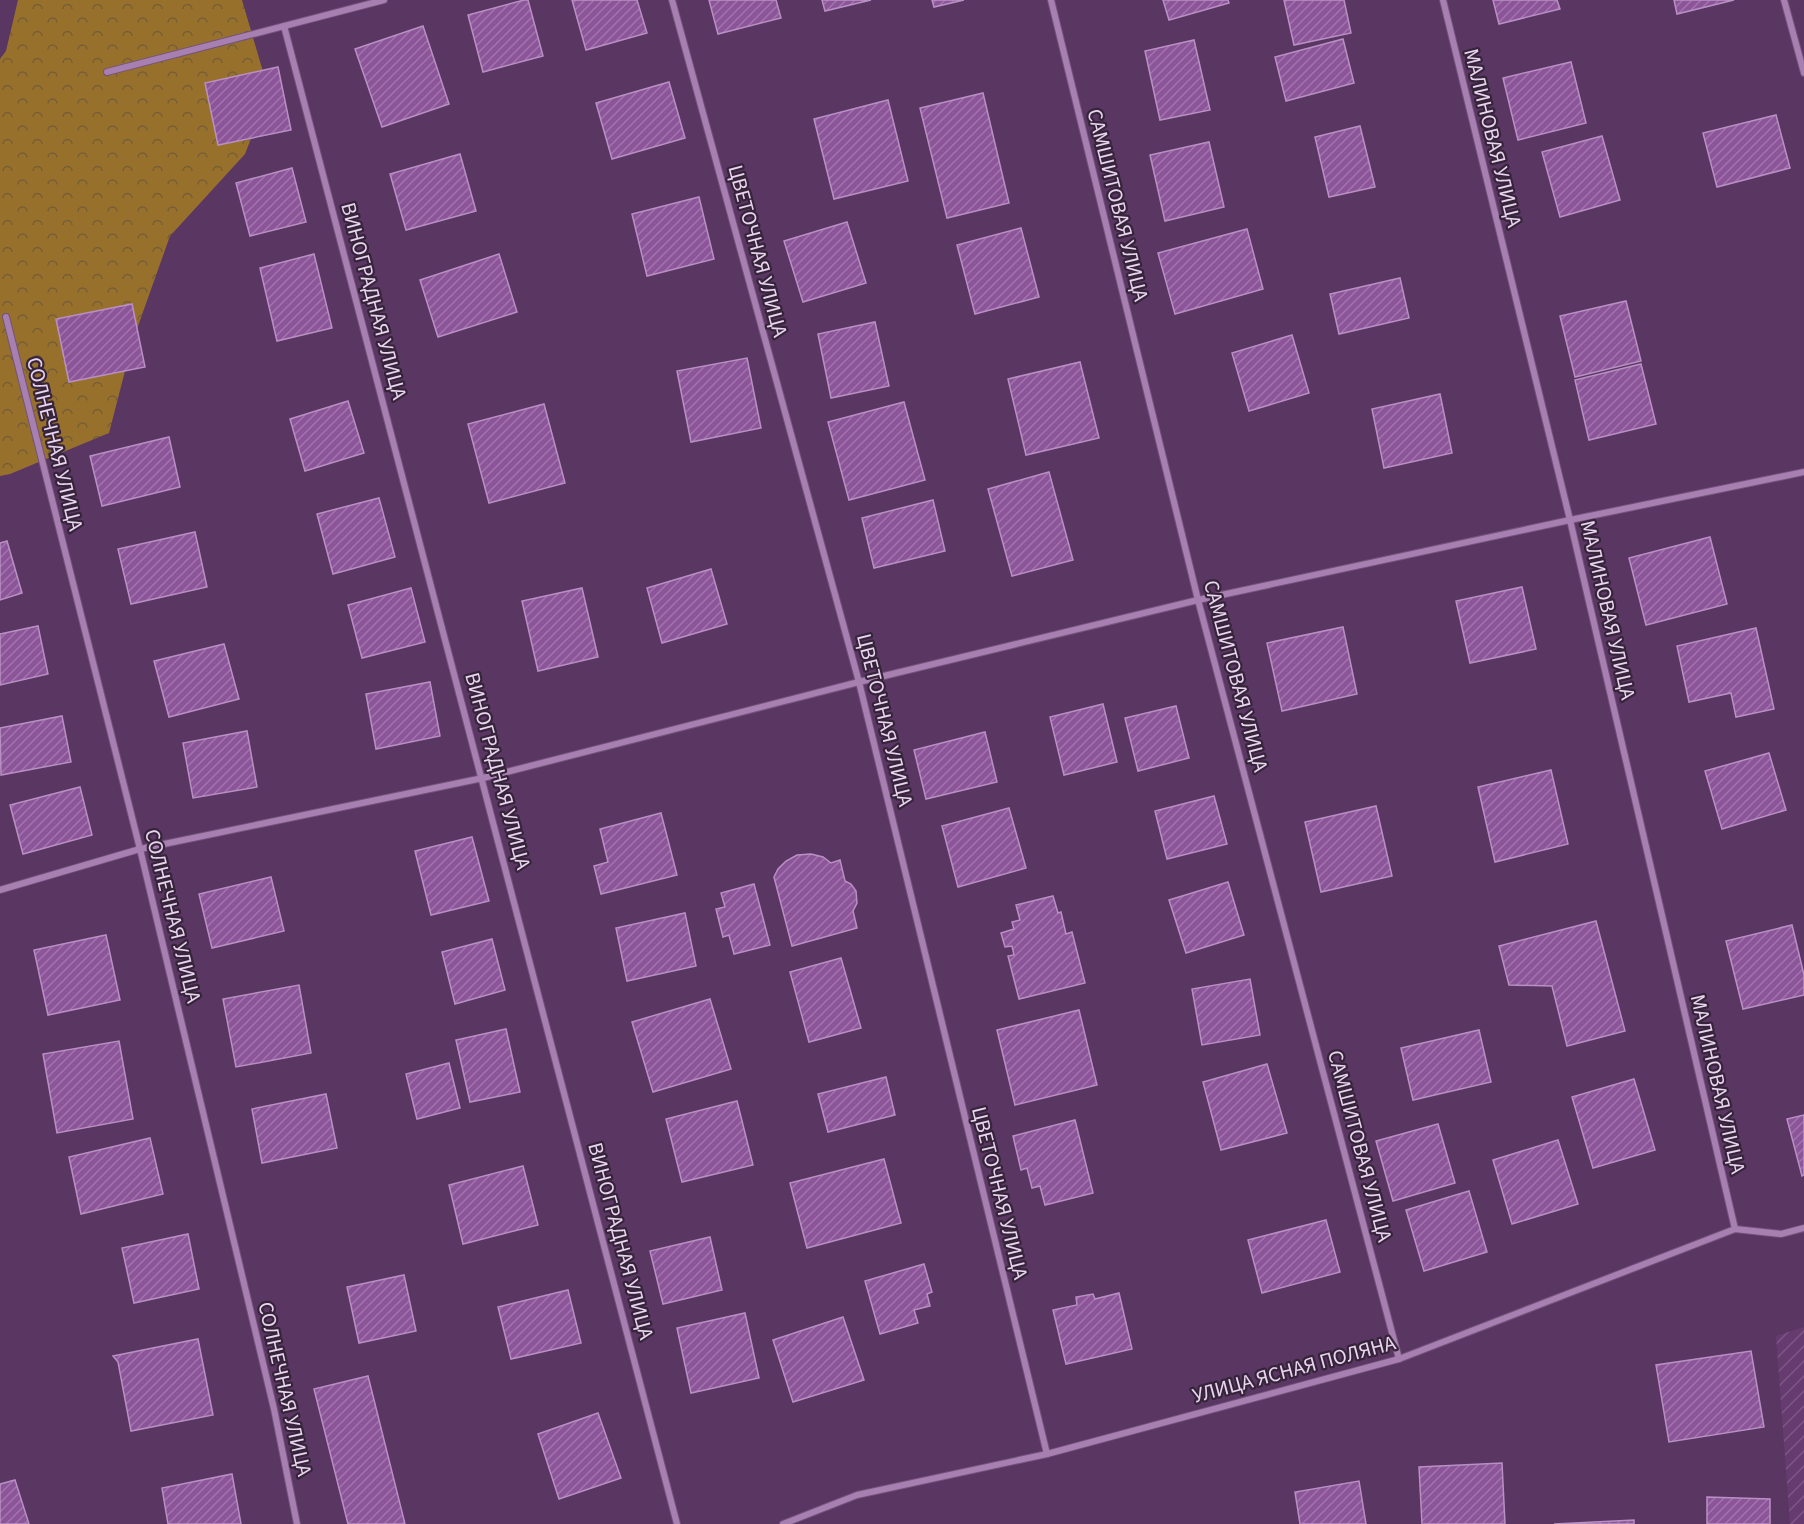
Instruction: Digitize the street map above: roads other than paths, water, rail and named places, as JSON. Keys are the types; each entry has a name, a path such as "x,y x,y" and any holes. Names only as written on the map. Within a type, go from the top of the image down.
{"street":[{"path":"107,72 384,0"},
{"name":"ЦВЕТОЧНАЯ УЛИЦА","path":"672,0 859,682 1047,1454"},
{"name":"САМШИТОВАЯ УЛИЦА","path":"1051,0 1198,600 1399,1359"},
{"name":"МАЛИНОВАЯ УЛИЦА","path":"1443,0 1570,520 1735,1229"},
{"path":"1784,0 1804,73"},
{"name":"ВИНОГРАДНАЯ УЛИЦА","path":"284,26 677,1524"},
{"name":"СОЛНЕЧНАЯ УЛИЦА","path":"6,317 140,849 271,1398 297,1524"},
{"path":"0,890 140,849 483,778 859,682 1198,600 1804,472"},
{"name":"УЛИЦА ЯСНАЯ ПОЛЯНА","path":"783,1524 857,1495 1047,1454 1399,1359 1735,1229 1781,1234 1804,1228"}]}
